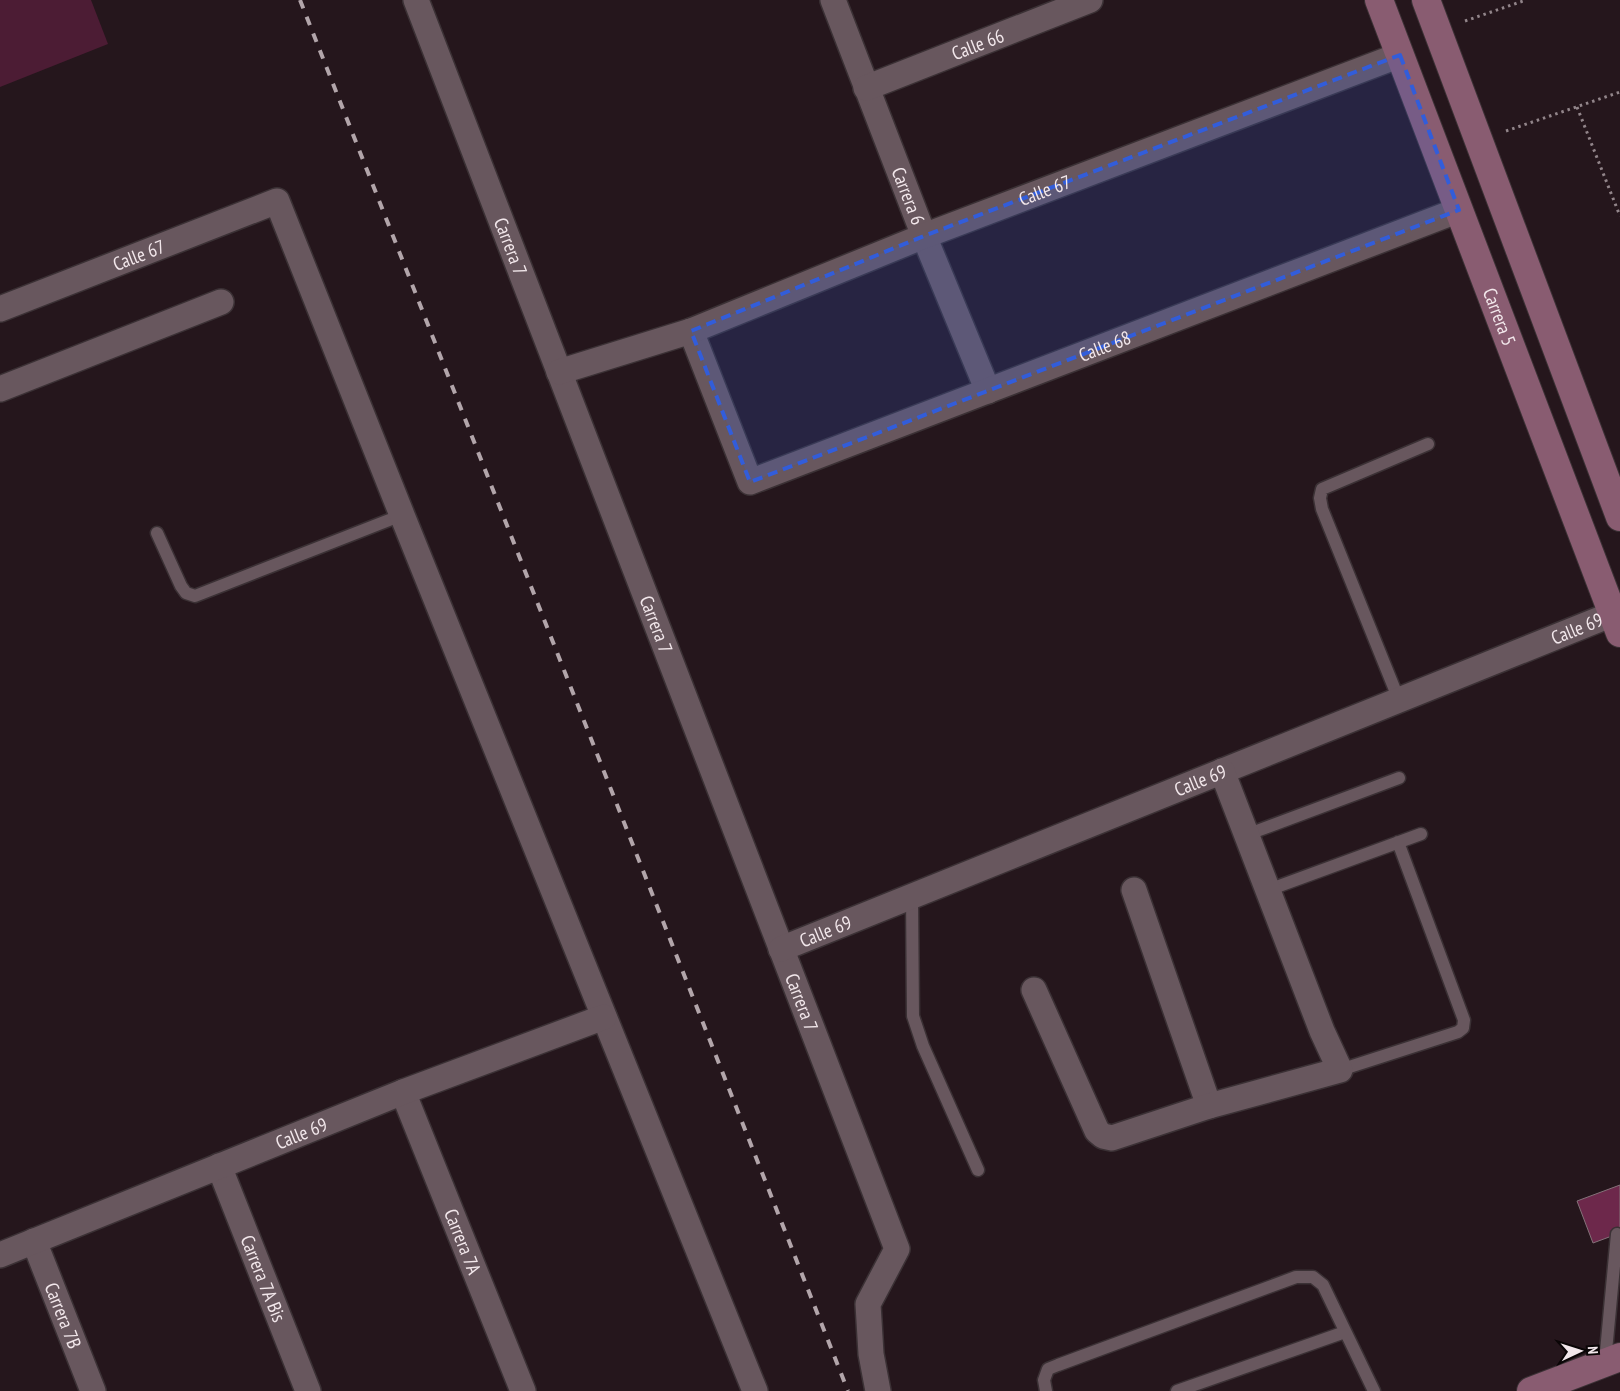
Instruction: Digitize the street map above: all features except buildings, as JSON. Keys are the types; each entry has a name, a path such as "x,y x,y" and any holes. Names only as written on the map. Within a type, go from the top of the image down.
{"main road":[{"name":"Carrera 5","path":"1379,0 1618,620"},
{"path":"1426,0 1620,516"},
{"path":"1531,1391 1613,1360"}],"street":[{"name":"Carrera 7","path":"416,0 897,1249 868,1304 871,1354 878,1391"},
{"name":"Carrera 6","path":"833,0 924,236 988,391"},
{"name":"Calle 66","path":"866,88 1090,0"},
{"name":"Calle 67","path":"559,372 691,331 924,236 1400,55"},
{"name":"Calle 67","path":"0,309 277,200 402,515"},
{"name":"Calle 68","path":"691,331 750,482 1459,210"},
{"path":"0,390 221,302"},
{"path":"402,515 755,1391"},
{"name":"Calle 69","path":"781,949 1398,700 1618,620"},
{"path":"1034,990 1097,1130 1103,1136 1112,1138 1210,1106 1340,1070 1322,1031 1222,771"},
{"path":"1134,890 1210,1106"},
{"name":"Calle 69","path":"0,1255 403,1092 604,1017"},
{"name":"Carrera 7A","path":"403,1092 523,1391"},
{"name":"Carrera 7A Bis","path":"219,1166 308,1391"},
{"name":"Carrera 7B","path":"34,1241 93,1391"}],"lane":[{"path":"1398,700 1322,508 1320,498 1322,489 1428,444"},
{"path":"156,533 181,586 186,593 195,596 402,515"},
{"path":"1246,835 1399,778"},
{"path":"1268,890 1421,834"},
{"path":"1340,1070 1458,1032 1464,1028 1464,1020 1398,842"},
{"path":"912,896 913,1016 923,1046 978,1170"},
{"path":"1613,1360 1618,1234"},
{"path":"1046,1391 1044,1380 1048,1369 1296,1277 1313,1276 1324,1285 1374,1391"},
{"path":"1177,1391 1345,1332"}],"path":[{"path":"1458,24 1526,0"},
{"path":"1498,134 1620,92"},
{"path":"1577,107 1620,216"}],"highlighted area":[{"path":"1400,55 1459,210 750,482 691,331 924,236"}],"shaded area":[{"path":"0,0 91,0 108,44 0,87"}],"railway":[{"path":"300,0 848,1391"}]}
